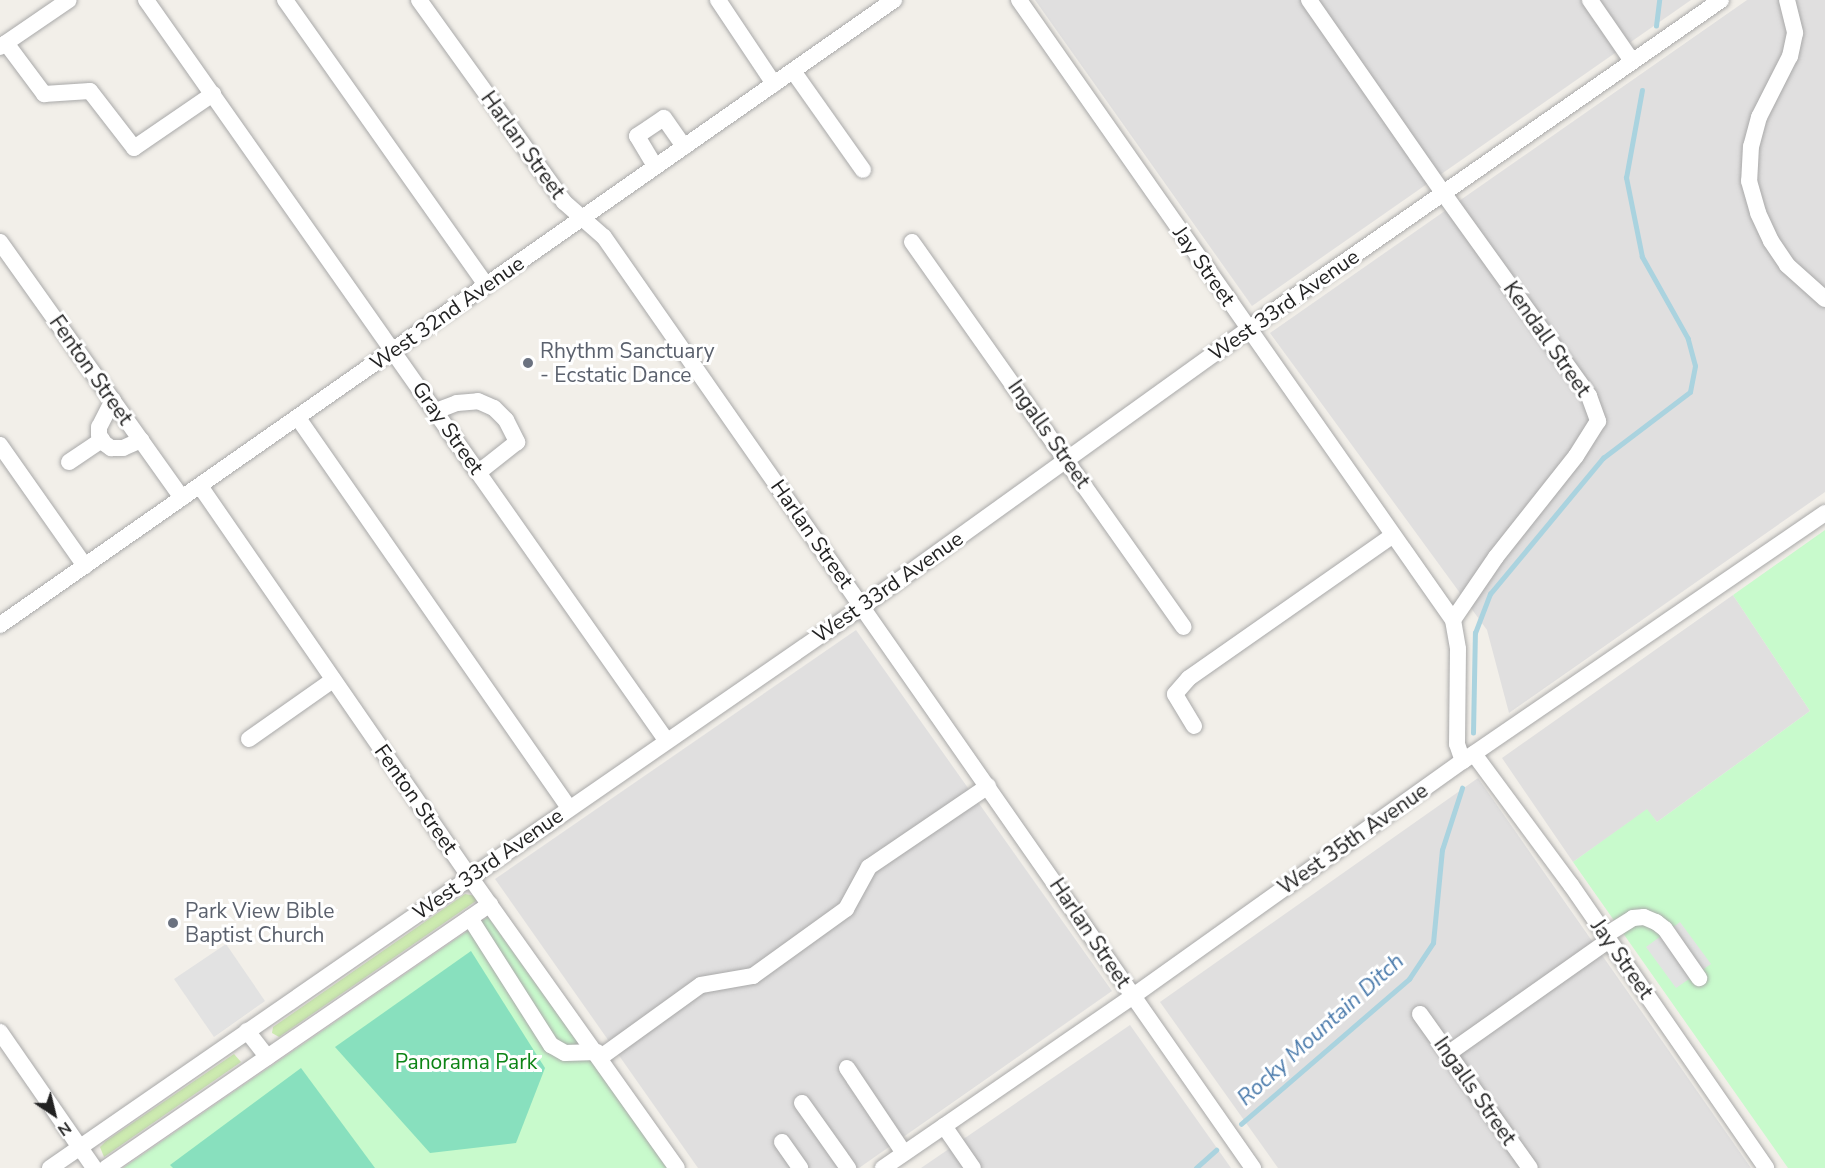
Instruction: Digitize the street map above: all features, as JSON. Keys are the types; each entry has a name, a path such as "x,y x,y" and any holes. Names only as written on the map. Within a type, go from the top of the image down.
{"street":[{"path":"69,0 3,45 44,94 90,91 134,148 213,94"},
{"name":"Gray Street","path":"146,0 666,740"},
{"path":"285,0 486,285"},
{"name":"Harlan Street","path":"419,0 564,202 604,237 1253,1168"},
{"path":"718,0 774,84"},
{"name":"West 32nd Avenue","path":"0,625 894,0"},
{"name":"Jay Street","path":"1019,0 1453,620"},
{"name":"Kendall Street","path":"1309,0 1589,396 1598,421 1576,456 1496,557 1453,620"},
{"path":"1590,0 1632,61"},
{"name":"West 33rd Avenue","path":"50,1168 863,606 1248,329 1721,0"},
{"path":"1787,0 1795,33 1790,56 1759,117 1751,146 1749,181 1758,213 1771,241 1787,265 1824,296"},
{"path":"793,71 863,170"},
{"path":"655,166 637,136 664,118 684,147"},
{"name":"Fenton Street","path":"0,242 182,498"},
{"name":"Ingalls Street","path":"912,242 1184,627"},
{"path":"113,400 99,427 102,440 111,447 123,448 141,440"},
{"path":"436,411 457,403 478,401 494,408 506,420 517,442 479,472"},
{"path":"298,418 569,808"},
{"path":"69,462 102,440"},
{"path":"0,445 85,566"},
{"name":"Fenton Street","path":"200,486 470,877 599,1055 677,1168"},
{"name":"West 35th Avenue","path":"883,1168 1133,996 1468,758 1825,513"},
{"path":"1194,726 1175,694 1189,678 1393,535"},
{"path":"1453,620 1458,649 1457,744 1468,758"},
{"path":"249,739 333,680"},
{"name":"Jay Street","path":"1468,758 1607,937 1766,1168"},
{"path":"470,918 551,1045 566,1053 599,1055 701,985 753,976 846,909 869,867 988,786"},
{"path":"106,1168 490,904"},
{"path":"1449,1053 1633,918 1644,917 1665,929 1699,978"},
{"name":"Ingalls Street","path":"1420,1014 1530,1168"},
{"path":"247,1031 267,1057"},
{"path":"0,1032 94,1168"},
{"path":"847,1068 904,1153"},
{"path":"802,1103 848,1168"},
{"path":"944,1126 973,1168"},
{"path":"782,1142 800,1168"}],"shaded area":[{"path":"1035,0 1691,0 1252,306"},
{"path":"1747,0 1825,0 1825,492 1509,713 1487,630 1270,333"},
{"path":"1733,595 1810,711 1657,822 1647,810 1573,862 1502,758"},
{"path":"856,630 1112,991 859,1168 698,1168 495,879"},
{"path":"1478,778 1751,1168 1278,1168 1160,1002"},
{"path":"1680,922 1711,964 1676,988 1646,947"},
{"path":"226,944 265,1001 214,1037 174,979"},
{"path":"1130,1025 1231,1168 921,1168"}],"green space":[{"path":"1825,530 1825,1168 1788,1168 1573,862 1647,809 1657,822 1810,711 1733,595"},
{"path":"465,894 476,896 476,901 279,1037 272,1033 273,1027"},
{"name":"Panorama Park","path":"488,917 668,1168 123,1168"},
{"path":"471,951 545,1068 516,1143 430,1153 335,1047"},
{"path":"234,1054 241,1062 104,1157 100,1147 106,1141"},
{"path":"301,1068 375,1168 173,1168 170,1165"}],"waterway":[{"name":"Rocky Mountain Ditch","path":"1656,26 1659,0"},
{"name":"Rocky Mountain Ditch","path":"1473,733 1475,633 1490,594 1603,458 1690,392 1695,366 1688,339 1642,257 1626,178 1642,90"},
{"name":"Rocky Mountain Ditch","path":"1241,1124 1409,979 1433,943 1442,850 1462,788"},
{"name":"Rocky Mountain Ditch","path":"1196,1168 1216,1150"}],"place":[{"name":"Rhythm Sanctuary - Ecstatic Dance","path":"528,363"},
{"name":"Park View Bible Baptist Church","path":"173,923"}]}
